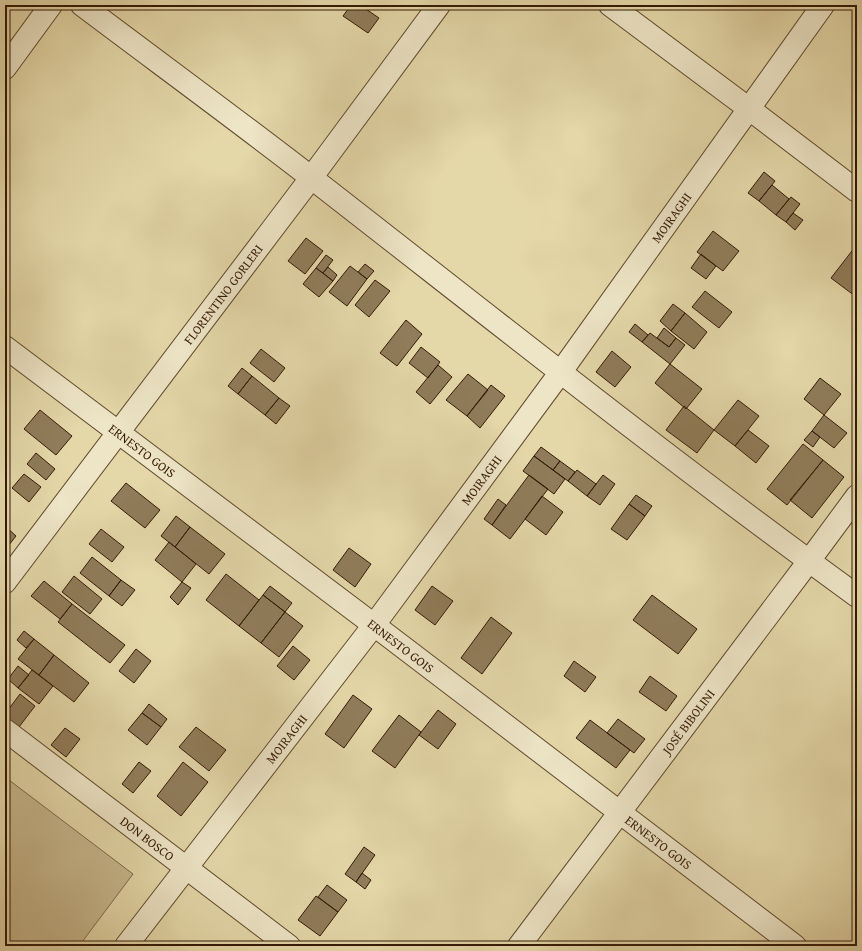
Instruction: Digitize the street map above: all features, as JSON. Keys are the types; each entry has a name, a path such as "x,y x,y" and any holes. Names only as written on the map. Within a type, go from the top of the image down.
{"street":[{"path":"5,68 51,5"},
{"path":"82,5 311,178 560,373 809,562 857,596"},
{"name":"FLORENTINO GORLERI","path":"5,582 311,178 439,5"},
{"path":"610,5 857,191"},
{"name":"MOIRAGHI","path":"126,946 374,625 560,373 823,5"},
{"name":"ERNESTO GOIS","path":"5,347 374,625 795,946"},
{"name":"JOSÉ BIBOLINI","path":"519,946 809,562 857,496"},
{"name":"DON BOSCO","path":"5,730 289,946"}],"shaded area":[{"path":"5,777 133,874 79,946 5,946"}],"building":[{"path":"351,5 360,5 379,18 368,33 343,16"},
{"path":"764,172 775,181 759,201 748,193"},
{"path":"772,185 789,199 776,215 759,201"},
{"path":"791,197 800,204 786,222 776,215"},
{"path":"793,213 803,220 795,230 786,222"},
{"path":"713,231 739,251 723,271 697,252"},
{"path":"306,238 323,251 305,274 288,261"},
{"path":"855,247 857,248 857,294 855,296 831,278"},
{"path":"701,254 716,266 706,279 691,268"},
{"path":"326,255 333,260 323,273 316,268"},
{"path":"365,264 374,271 367,279 358,272"},
{"path":"350,266 367,279 347,306 329,292"},
{"path":"328,267 337,275 333,281 323,273"},
{"path":"316,268 333,281 319,297 303,284"},
{"path":"375,280 390,291 369,317 355,305"},
{"path":"705,291 732,312 719,328 692,307"},
{"path":"673,304 685,313 671,331 660,321"},
{"path":"685,313 707,332 694,349 671,331"},
{"path":"406,320 422,334 397,366 380,353"},
{"path":"635,324 648,335 642,342 629,332"},
{"path":"664,328 676,338 669,347 657,338"},
{"path":"650,333 669,347 676,338 685,345 670,364 642,342"},
{"path":"421,347 440,362 428,378 409,363"},
{"path":"261,349 285,368 274,382 250,363"},
{"path":"612,351 631,367 615,387 596,372"},
{"path":"670,364 702,389 686,409 655,383"},
{"path":"438,365 452,377 430,404 416,392"},
{"path":"242,368 252,376 238,394 228,386"},
{"path":"468,374 488,390 467,416 446,400"},
{"path":"252,376 279,398 265,415 238,394"},
{"path":"820,378 841,394 824,415 804,399"},
{"path":"491,385 505,396 480,428 467,416"},
{"path":"279,398 290,406 276,424 265,415"},
{"path":"738,400 759,416 735,446 714,430"},
{"path":"684,406 714,430 697,453 666,430"},
{"path":"40,410 72,436 56,455 24,429"},
{"path":"824,415 847,433 834,448 812,431"},
{"path":"748,430 769,446 756,463 735,446"},
{"path":"812,431 820,437 813,447 804,440"},
{"path":"803,444 823,460 787,505 767,489"},
{"path":"541,447 560,461 553,470 534,456"},
{"path":"36,453 55,469 46,480 27,464"},
{"path":"534,456 565,479 554,494 523,471"},
{"path":"823,460 844,477 812,518 790,500"},
{"path":"560,461 575,472 568,481 553,470"},
{"path":"577,470 596,484 587,496 568,481"},
{"path":"24,474 41,487 29,502 12,488"},
{"path":"529,475 548,489 510,539 492,525"},
{"path":"603,475 615,484 600,505 587,496"},
{"path":"126,483 160,510 145,528 111,501"},
{"path":"636,495 652,506 645,516 629,504"},
{"path":"542,496 563,512 546,535 525,519"},
{"path":"498,499 506,505 492,525 484,519"},
{"path":"629,504 645,516 627,540 611,529"},
{"path":"176,516 190,527 175,547 161,536"},
{"path":"5,526 16,536 5,550"},
{"path":"190,527 225,554 209,574 175,547"},
{"path":"101,529 124,547 112,562 89,544"},
{"path":"169,542 196,564 182,582 155,560"},
{"path":"349,548 371,564 355,587 333,570"},
{"path":"92,557 121,580 109,596 80,573"},
{"path":"226,574 259,600 239,626 206,600"},
{"path":"74,576 102,599 90,614 62,592"},
{"path":"121,580 135,590 122,606 109,596"},
{"path":"44,581 72,604 60,619 31,596"},
{"path":"182,582 191,588 178,605 170,597"},
{"path":"270,586 292,603 285,612 263,595"},
{"path":"432,586 453,601 435,625 415,610"},
{"path":"263,595 285,612 261,643 239,626"},
{"path":"652,595 697,629 678,654 633,620"},
{"path":"72,604 125,645 110,663 58,622"},
{"path":"285,612 303,626 279,657 261,643"},
{"path":"491,617 512,633 482,674 461,658"},
{"path":"24,631 34,639 26,648 17,640"},
{"path":"34,639 54,655 39,675 18,659"},
{"path":"293,646 310,660 294,680 277,666"},
{"path":"136,649 151,661 134,683 119,671"},
{"path":"54,655 89,683 74,702 39,675"},
{"path":"574,661 596,677 585,692 564,676"},
{"path":"18,666 29,675 18,688 8,679"},
{"path":"32,670 53,686 39,704 18,688"},
{"path":"650,676 677,696 666,711 639,692"},
{"path":"20,694 35,706 19,727 5,716 5,714"},
{"path":"353,695 372,709 344,748 325,734"},
{"path":"149,704 167,719 161,727 142,713"},
{"path":"438,710 456,724 438,749 419,735"},
{"path":"142,713 161,727 147,745 128,730"},
{"path":"399,715 421,732 395,768 372,751"},
{"path":"618,719 645,739 634,753 607,733"},
{"path":"590,720 630,750 616,768 576,738"},
{"path":"196,727 226,750 209,771 179,747"},
{"path":"65,728 80,739 66,757 51,745"},
{"path":"139,762 151,771 133,793 122,784"},
{"path":"183,762 208,782 181,816 157,796"},
{"path":"364,847 375,855 356,882 345,874"},
{"path":"362,873 371,880 365,889 356,882"},
{"path":"327,885 347,900 338,912 318,897"},
{"path":"316,896 338,912 320,936 298,920"}]}
